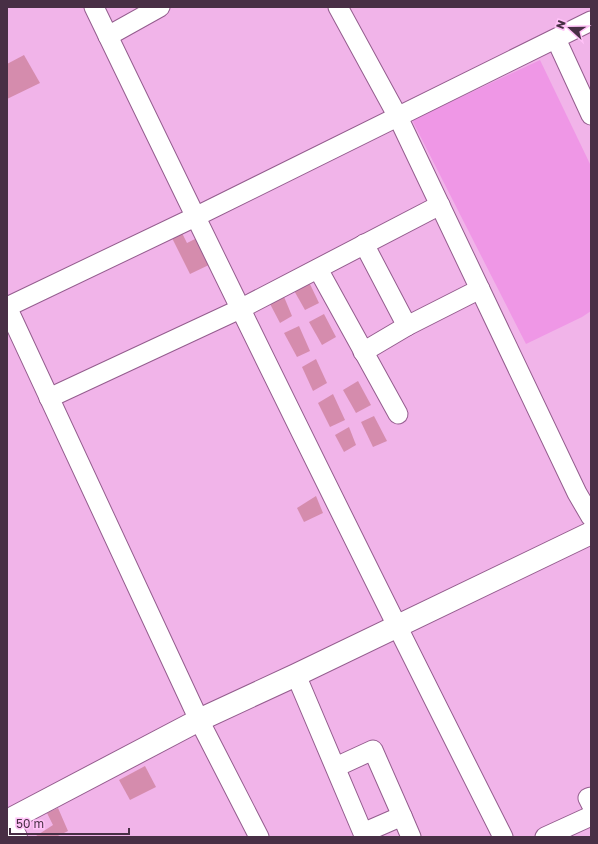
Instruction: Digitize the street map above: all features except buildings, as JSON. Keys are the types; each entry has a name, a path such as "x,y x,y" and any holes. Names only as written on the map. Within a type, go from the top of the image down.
{"street":[{"path":"94,7 240,309 503,837"},
{"path":"108,36 160,7"},
{"path":"338,7 398,117 577,493 591,517"},
{"path":"259,837 199,720 7,308 195,217 591,21"},
{"path":"556,38 591,115"},
{"path":"49,398 240,309 440,205"},
{"path":"364,244 407,326"},
{"path":"318,269 398,414"},
{"path":"363,352 407,326 480,289"},
{"path":"9,825 199,720 591,533"},
{"path":"296,675 363,833 402,816"},
{"path":"336,767 373,750 411,837"},
{"path":"591,797 588,798 591,804"},
{"path":"545,837 591,816"}],"shaded area":[{"path":"540,60 591,166 591,311 582,317 526,344 412,120"}]}
